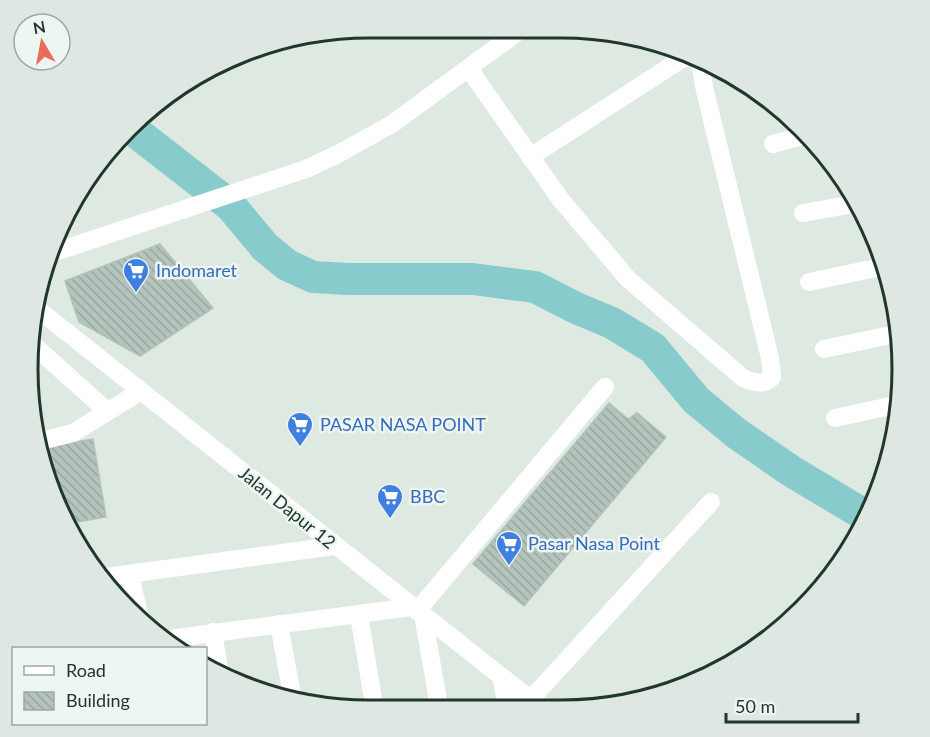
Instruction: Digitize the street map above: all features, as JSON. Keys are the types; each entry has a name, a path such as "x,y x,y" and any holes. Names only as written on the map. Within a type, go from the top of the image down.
{"street":[{"path":"60,250 306,169 338,154 392,124 509,38"},
{"path":"530,156 680,60"},
{"path":"468,69 561,200 628,279 743,378 759,383 770,380 772,372 770,358 753,296 701,69"},
{"path":"773,144 799,137"},
{"path":"803,213 849,204"},
{"path":"808,282 877,268"},
{"name":"Jalan Dapur 12","path":"42,313 531,700"},
{"path":"824,349 891,335"},
{"path":"38,349 107,411"},
{"path":"176,638 359,615 417,611 605,387"},
{"path":"46,440 73,433 141,391"},
{"path":"835,418 891,406"},
{"path":"539,700 711,502"},
{"path":"111,576 334,546"},
{"path":"130,574 137,606"},
{"path":"417,611 438,700"},
{"path":"359,615 373,700"},
{"path":"279,624 290,690"},
{"path":"213,632 218,663"},
{"path":"501,676 506,700"}],"building":[{"name":"Indomaret","path":"160,244 213,308 140,356 79,322 65,281"},
{"path":"609,403 628,419 637,413 666,437 524,606 473,564"},
{"path":"93,439 106,517 76,522 55,475 47,446"}],"waterway":[{"path":"136,132 231,206 265,247 287,265 313,277 473,279 535,287 612,323 653,348 696,400 736,433 791,471 859,512"}],"place":[{"name":"Indomaret","path":"136,294"},
{"name":"PASAR NASA POINT","path":"300,448"},
{"name":"BBC","path":"390,520"},
{"name":"Pasar Nasa Point","path":"509,567"}]}
